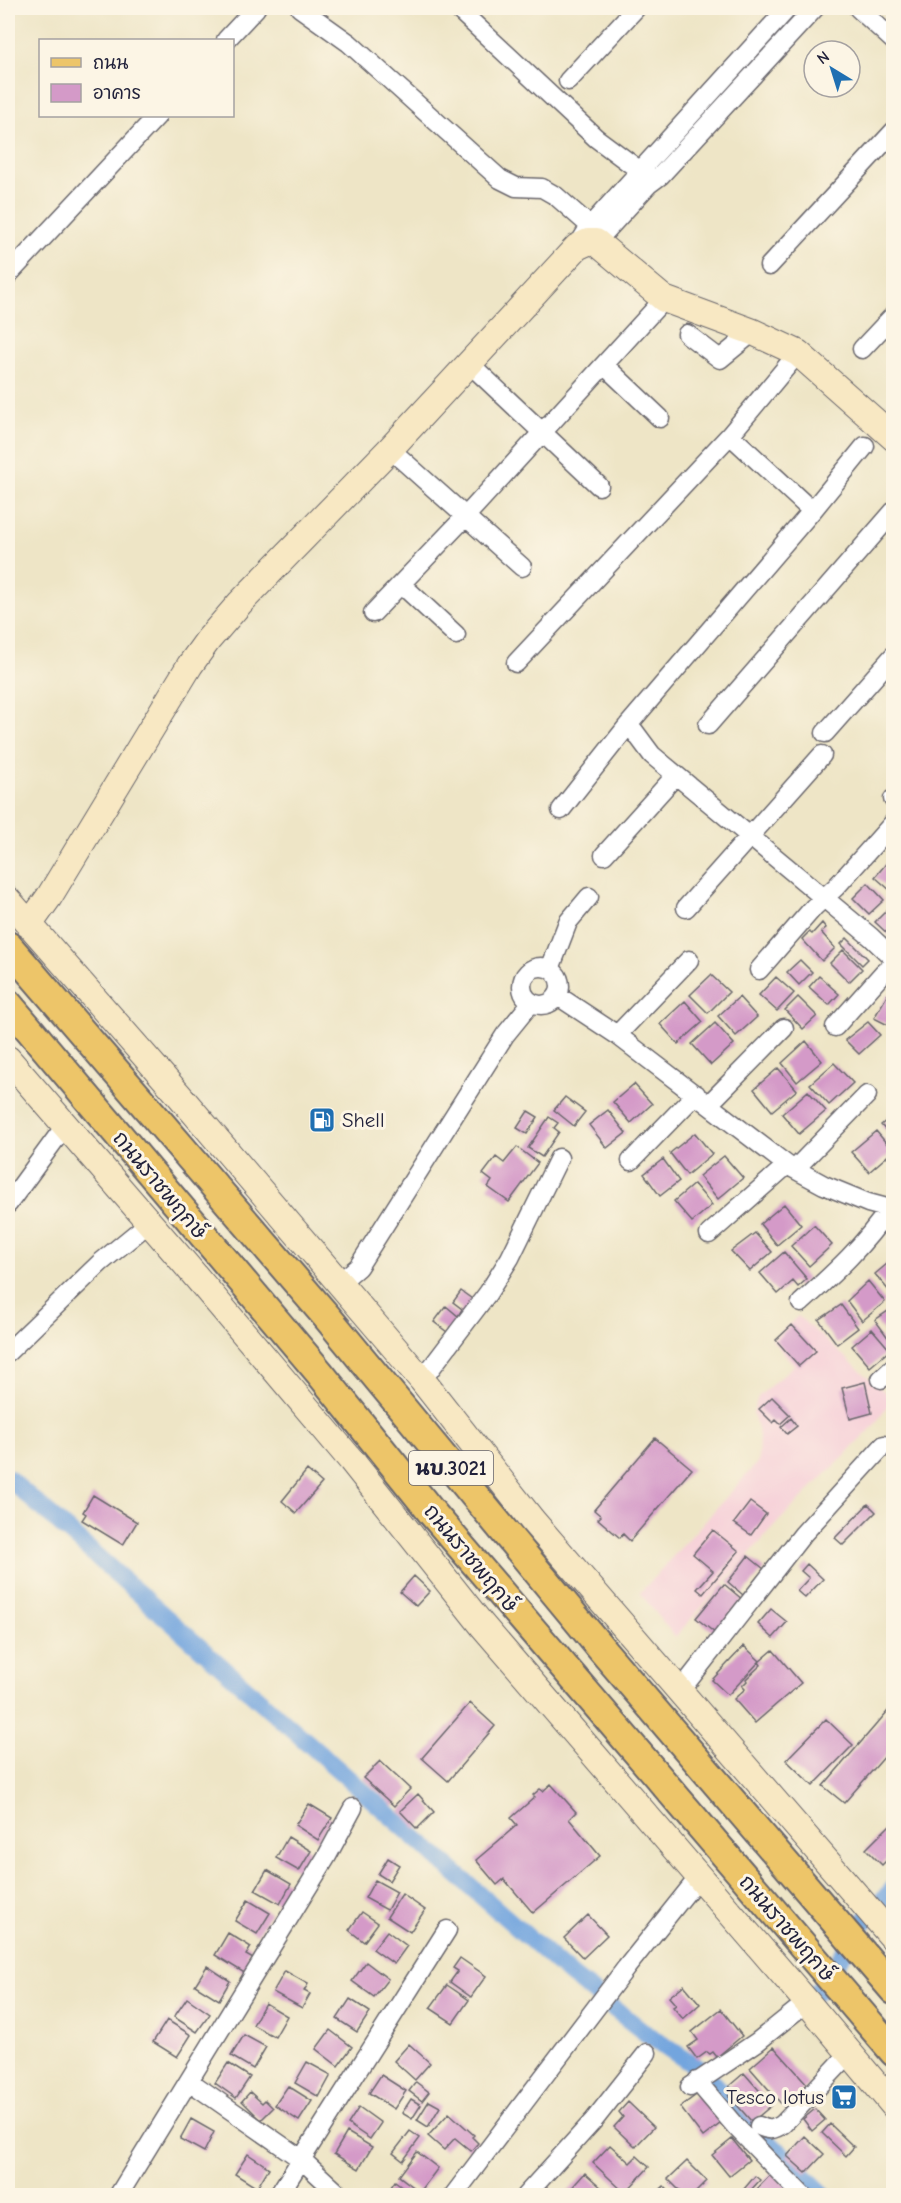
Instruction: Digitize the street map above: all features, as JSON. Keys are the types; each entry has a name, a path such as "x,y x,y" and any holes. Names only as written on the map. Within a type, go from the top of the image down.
{"main road":[{"path":"29,925 49,897 190,665 208,640 240,603 592,237 664,299 753,332 798,353 894,438"},
{"name":"นบ.3021","path":"8,900 179,1095 422,1380 532,1520 894,1939"},
{"name":"ถนนราชพฤกษ์","path":"8,946 327,1317 604,1652 894,1990"},
{"name":"ถนนราชพฤกษ์","path":"8,1004 319,1372 433,1514 894,2052"},
{"name":"ถนนราชพฤกษ์","path":"8,1059 150,1222 351,1460 482,1625 894,2106"},
{"path":"270,1252 396,1351"},
{"path":"187,1266 319,1372"}],"street":[{"path":"227,39 256,8"},
{"path":"300,8 348,43 500,179 516,187 542,188 556,196 592,237 788,8"},
{"path":"457,8 596,138 644,177 661,175 815,8"},
{"path":"568,81 636,8"},
{"path":"858,8 894,41"},
{"path":"8,275 156,117"},
{"path":"769,266 894,131"},
{"path":"373,612 465,517 664,299"},
{"path":"862,349 894,315"},
{"path":"687,334 720,359 753,332"},
{"path":"516,663 730,435 798,353"},
{"path":"470,364 599,486"},
{"path":"604,365 660,418"},
{"path":"730,435 812,511"},
{"path":"561,810 629,724 865,446"},
{"path":"390,449 522,567"},
{"path":"708,725 894,511"},
{"path":"401,584 456,635"},
{"path":"825,733 894,655"},
{"path":"629,724 652,755 871,937 894,959"},
{"path":"686,908 822,755"},
{"path":"604,855 676,775"},
{"path":"759,970 894,822"},
{"path":"550,969 568,922 589,897"},
{"path":"616,1035 689,960"},
{"path":"835,1027 884,972 894,965"},
{"path":"536,967 550,969 560,981 558,996 546,1005 531,1003 522,991 524,976 536,967"},
{"path":"558,996 616,1035 791,1167 824,1185 891,1210 858,1250 801,1303"},
{"path":"339,1283 358,1267 505,1035 531,1003"},
{"path":"631,1161 784,1028"},
{"path":"708,1234 791,1167 867,1095"},
{"path":"8,1204 64,1126"},
{"path":"422,1380 505,1267 560,1158"},
{"path":"8,1352 100,1263 150,1222"},
{"path":"680,1691 803,1534 884,1445"},
{"path":"118,2196 327,1856 353,1808"},
{"path":"453,2196 626,1968 698,1878"},
{"path":"279,2196 447,1930"},
{"path":"803,2196 736,2127 701,2079 766,2035 807,2002"},
{"path":"525,2196 594,2120 647,2053"},
{"path":"759,2126 767,2130 775,2130 783,2124 849,2054"},
{"path":"189,2081 301,2159 341,2196"}],"shaded area":[{"path":"798,1316 893,1399 872,1428 780,1520 675,1637 640,1593 758,1462 759,1435 753,1413 758,1397 794,1365 772,1340"}],"building":[{"path":"890,859 894,862 894,888 891,891 875,877"},
{"path":"868,883 884,900 869,914 853,898"},
{"path":"891,906 894,909 894,934 891,937 875,922"},
{"path":"822,923 826,928 821,932 835,948 822,961 802,939 809,932 812,934"},
{"path":"847,938 868,959 862,965 841,944"},
{"path":"843,950 862,969 849,982 830,963"},
{"path":"800,960 812,972 799,985 787,972"},
{"path":"711,975 729,992 708,1013 690,995"},
{"path":"819,976 839,994 829,1005 809,987"},
{"path":"776,977 794,993 777,1011 759,995"},
{"path":"888,994 894,998 894,1020 890,1026 874,1018"},
{"path":"739,997 757,1017 736,1036 718,1016"},
{"path":"798,997 817,1016 803,1029 785,1010"},
{"path":"685,1001 703,1022 678,1044 660,1024"},
{"path":"868,1022 880,1035 859,1054 845,1040"},
{"path":"715,1023 734,1044 711,1065 692,1044"},
{"path":"806,1041 822,1061 797,1082 782,1063"},
{"path":"834,1063 853,1083 829,1105 810,1084"},
{"path":"778,1068 797,1090 772,1111 754,1089"},
{"path":"634,1084 652,1104 631,1123 613,1102"},
{"path":"808,1091 826,1111 799,1134 782,1114"},
{"path":"565,1097 585,1112 574,1126 554,1110"},
{"path":"608,1110 626,1133 607,1148 589,1125"},
{"path":"528,1111 538,1117 527,1134 517,1128"},
{"path":"894,1114 894,1139 881,1125"},
{"path":"549,1117 558,1123 554,1128 559,1132 542,1157 528,1148"},
{"path":"876,1131 893,1151 869,1172 851,1152"},
{"path":"695,1133 712,1154 687,1175 670,1153"},
{"path":"517,1147 538,1163 509,1202 488,1187 492,1181 483,1174 496,1157 504,1163"},
{"path":"724,1156 743,1178 718,1199 699,1176"},
{"path":"663,1159 679,1181 660,1196 644,1174"},
{"path":"694,1184 712,1205 692,1222 674,1201"},
{"path":"784,1204 801,1225 777,1245 760,1224"},
{"path":"814,1225 832,1245 809,1266 791,1246"},
{"path":"755,1233 772,1252 750,1271 731,1251"},
{"path":"784,1252 807,1279 798,1287 793,1281 778,1294 760,1273"},
{"path":"894,1258 894,1289 890,1292 875,1274"},
{"path":"868,1281 885,1302 862,1321 847,1301"},
{"path":"461,1291 479,1304 457,1332 450,1327 447,1332 434,1322 446,1306 458,1316 462,1309 453,1302"},
{"path":"841,1305 858,1328 837,1344 819,1320"},
{"path":"894,1307 894,1336 889,1339 875,1320"},
{"path":"792,1325 816,1351 799,1366 776,1340"},
{"path":"872,1329 890,1350 870,1367 852,1346"},
{"path":"865,1382 872,1413 850,1419 842,1388"},
{"path":"772,1397 790,1415 780,1424 776,1420 773,1423 759,1409"},
{"path":"791,1418 797,1426 787,1434 781,1427"},
{"path":"655,1438 692,1469 630,1541 623,1534 620,1538 598,1519 601,1516 594,1510"},
{"path":"307,1470 322,1483 296,1513 282,1501"},
{"path":"93,1495 137,1522 123,1545 82,1520 86,1514 83,1512"},
{"path":"750,1502 766,1514 751,1535 734,1523"},
{"path":"868,1504 876,1512 843,1545 835,1538"},
{"path":"713,1530 739,1551 703,1594 697,1589 713,1571 693,1554"},
{"path":"748,1556 764,1569 743,1595 728,1582"},
{"path":"807,1564 823,1579 805,1598 797,1591 809,1578 801,1571"},
{"path":"414,1576 430,1591 416,1606 400,1592"},
{"path":"724,1584 743,1600 715,1633 696,1618"},
{"path":"771,1609 787,1622 773,1638 758,1624"},
{"path":"744,1646 760,1661 728,1695 712,1680"},
{"path":"773,1650 801,1683 755,1723 734,1699 745,1689 742,1686 761,1665 759,1662"},
{"path":"470,1703 495,1726 448,1781 422,1758"},
{"path":"894,1704 894,1746 844,1803 823,1786"},
{"path":"826,1719 853,1745 813,1786 786,1760"},
{"path":"380,1761 410,1789 394,1806 363,1778"},
{"path":"551,1784 576,1812 569,1819 600,1856 533,1913 504,1879 497,1885 476,1860 517,1825 511,1818 535,1797 533,1795 540,1789 543,1791"},
{"path":"418,1794 434,1812 417,1829 400,1811"},
{"path":"309,1804 332,1818 318,1840 295,1825"},
{"path":"894,1821 894,1853 882,1865 866,1849"},
{"path":"288,1837 311,1851 299,1871 276,1858"},
{"path":"388,1858 399,1865 389,1881 378,1874"},
{"path":"267,1870 291,1884 280,1904 255,1890"},
{"path":"375,1880 397,1892 387,1910 365,1898"},
{"path":"402,1894 425,1910 410,1932 387,1917"},
{"path":"248,1900 270,1913 257,1934 235,1921"},
{"path":"362,1912 378,1923 364,1942 349,1930"},
{"path":"588,1915 607,1935 583,1958 564,1938"},
{"path":"387,1931 407,1946 394,1964 373,1949"},
{"path":"228,1933 251,1947 246,1955 255,1960 246,1974 215,1955"},
{"path":"460,1958 486,1976 471,1997 450,1982 458,1971 453,1968"},
{"path":"366,1962 388,1979 374,1997 352,1981"},
{"path":"207,1966 230,1981 219,2000 195,1985"},
{"path":"285,1971 308,1984 304,1991 310,1994 302,2008 273,1992"},
{"path":"447,1985 469,2000 453,2023 430,2008"},
{"path":"684,1985 700,2004 683,2019 673,2007 676,2005 669,1997"},
{"path":"187,1998 210,2014 197,2032 174,2017"},
{"path":"350,1999 370,2012 357,2032 337,2019"},
{"path":"265,2003 287,2016 275,2037 253,2025"},
{"path":"721,2009 742,2036 717,2057 713,2052 710,2054 707,2052 697,2059 688,2047 698,2040 692,2032"},
{"path":"167,2020 191,2035 177,2057 153,2042"},
{"path":"330,2030 352,2047 338,2066 316,2049"},
{"path":"244,2035 266,2047 253,2069 231,2056"},
{"path":"409,2044 430,2063 415,2080 394,2061"},
{"path":"774,2047 808,2085 784,2107 750,2068"},
{"path":"307,2062 331,2075 319,2097 295,2083"},
{"path":"228,2063 250,2077 236,2098 215,2083"},
{"path":"744,2073 772,2105 752,2122 728,2095 733,2091 729,2086"},
{"path":"381,2075 406,2091 394,2109 369,2093"},
{"path":"416,2082 429,2092 422,2101 409,2091"},
{"path":"288,2086 312,2101 299,2121 275,2105"},
{"path":"250,2092 262,2103 265,2100 273,2108 261,2120 242,2101"},
{"path":"699,2093 721,2123 703,2137 680,2107"},
{"path":"411,2099 421,2105 412,2119 402,2113"},
{"path":"429,2101 440,2107 428,2127 417,2120"},
{"path":"628,2102 654,2127 635,2147 614,2127 623,2117 619,2112"},
{"path":"359,2107 381,2123 370,2139 348,2124"},
{"path":"815,2109 825,2120 812,2131 803,2119"},
{"path":"449,2113 474,2135 472,2137 478,2143 471,2151 455,2138 444,2150 428,2136"},
{"path":"191,2119 214,2132 204,2152 180,2139"},
{"path":"830,2124 854,2147 846,2156 822,2133"},
{"path":"410,2131 420,2138 403,2161 393,2153"},
{"path":"347,2132 372,2147 359,2169 334,2154"},
{"path":"805,2136 824,2154 806,2173 787,2156"},
{"path":"732,2139 749,2160 729,2176 712,2155"},
{"path":"610,2145 630,2163 637,2156 649,2167 625,2193 593,2163"},
{"path":"417,2152 438,2168 420,2192 399,2176"},
{"path":"248,2154 269,2168 257,2188 235,2174"},
{"path":"687,2161 707,2181 692,2196 685,2196 668,2179"},
{"path":"585,2173 604,2190 599,2196 569,2196 567,2193"},
{"path":"772,2173 790,2189 784,2196 764,2196 757,2189"},
{"path":"755,2176 760,2180 750,2191 755,2196 738,2196"},
{"path":"395,2181 415,2196 385,2196"},
{"path":"664,2186 673,2196 653,2196"}],"waterway":[{"path":"8,1478 572,1976 648,2035 703,2071 755,2129 825,2196"},
{"path":"796,2009 819,1990 871,1912 894,1888"}],"place":[{"name":"Shell","path":"322,1120"},
{"name":"Tesco lotus","path":"844,2097"}]}
